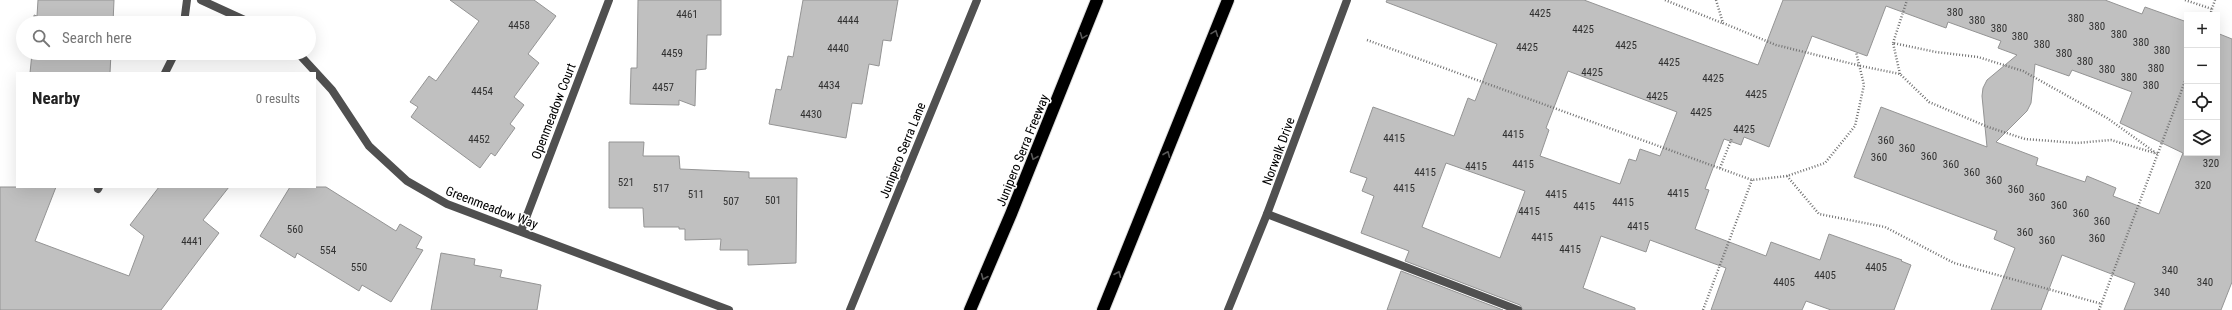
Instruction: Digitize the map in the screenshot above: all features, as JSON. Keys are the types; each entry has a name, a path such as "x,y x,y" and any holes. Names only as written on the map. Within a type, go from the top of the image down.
{"highway":[{"name":"Junipero Serra Freeway","path":"970,310 1014,207 1097,0"},
{"path":"1103,310 1228,0"}],"street":[{"path":"185,16 187,0"},
{"path":"201,0 236,16"},
{"name":"Openmeadow Court","path":"521,231 609,0"},
{"name":"Junipero Serra Lane","path":"850,310 977,0"},
{"name":"Norwalk Drive","path":"1228,310 1267,214 1347,0"},
{"path":"166,72 172,60"},
{"name":"Greenmeadow Way","path":"304,60 315,72"},
{"name":"Greenmeadow Way","path":"316,73 332,90 369,146 407,181 447,204 729,310"},
{"path":"1267,214 1518,310"}],"path":[{"path":"1665,0 1776,45 1900,74 1929,102 1988,127 2025,139 2077,143 2111,140 2158,154"},
{"path":"1716,0 1723,23"},
{"path":"1900,74 1893,43 1907,0"},
{"path":"2185,0 2212,10 2215,0"},
{"path":"1367,40 1752,180 1787,176 1825,163 1855,126 1864,85 1861,66 1856,52"},
{"path":"1893,43 1936,52 1978,57 2023,71 2107,118 2158,154"},
{"path":"2099,310 2184,84"},
{"path":"1720,168 1732,138"},
{"path":"1787,176 1819,214 1885,227 1954,263 2102,304"},
{"path":"1703,310 1752,180"}],"building":[{"path":"38,0 114,0 113,16 37,16"},
{"path":"450,0 534,0 556,16 528,54 539,63 514,97 524,105 510,124 515,128 495,156 491,153 480,168 411,117 418,107 410,102 429,76 436,81 479,21"},
{"path":"638,0 721,0 721,35 707,35 706,69 696,70 695,106 679,100 679,105 630,104 631,68 637,68"},
{"path":"803,0 898,0 891,41 883,40 879,66 869,64 862,104 852,103 846,138 769,124 776,89 781,90 788,56 793,57"},
{"path":"1387,0 1584,0 1758,65 1783,0 2105,0 2142,14 2145,7 2184,21 2184,156 2220,156 2220,34 2232,39 2232,282 2221,310 2124,310 2135,283 2062,255 2041,310 1991,310 2015,248 1994,239 1997,231 1854,177 1881,107 1987,147 1982,96 1983,88 1987,80 2017,55 1998,48 2001,41 1948,22 1946,28 1886,6 1867,56 1812,36 1769,147 1744,137 1741,145 1724,139 1705,189 1709,190 1695,229 1766,256 1771,242 1820,260 1829,234 1902,260 1901,261 1911,265 1894,310 1831,310 1806,301 1802,310 1711,310 1726,268 1650,240 1646,252 1601,236 1583,288 1635,308 1635,310 1523,310 1520,305 1405,261 1409,251 1361,233 1374,196 1362,191 1367,178 1350,172 1373,107 1454,136 1468,98 1475,101 1497,44 1386,2","holes":["2035,64 2069,76 2072,70 2132,92 2120,123 2183,153 2159,214 2113,196 2116,188 2087,176 2085,182 2036,165 2038,158 1996,142 2027,111 2031,103","1568,71 1677,112 1660,156 1640,149 1636,161 1629,159 1620,184 1540,156 1549,130 1546,128","1446,163 1525,191 1500,258 1422,227"]},
{"path":"31,60 111,60 110,72 30,72"},
{"path":"609,142 644,142 643,156 679,156 680,169 749,172 749,178 797,178 796,263 748,265 748,250 720,250 721,239 685,240 685,229 679,229 679,227 644,227 643,208 609,208"},
{"path":"0,187 56,188 35,241 129,276 144,236 130,225 158,188 228,188 203,220 219,233 161,310 0,310"},
{"path":"326,187 396,231 400,224 422,237 416,248 423,250 391,302 362,285 359,291 297,253 295,258 260,236 289,188"},
{"path":"441,253 475,259 474,265 502,270 500,277 541,285 537,310 431,310"},
{"path":"1401,271 1503,310 1387,310"}]}
